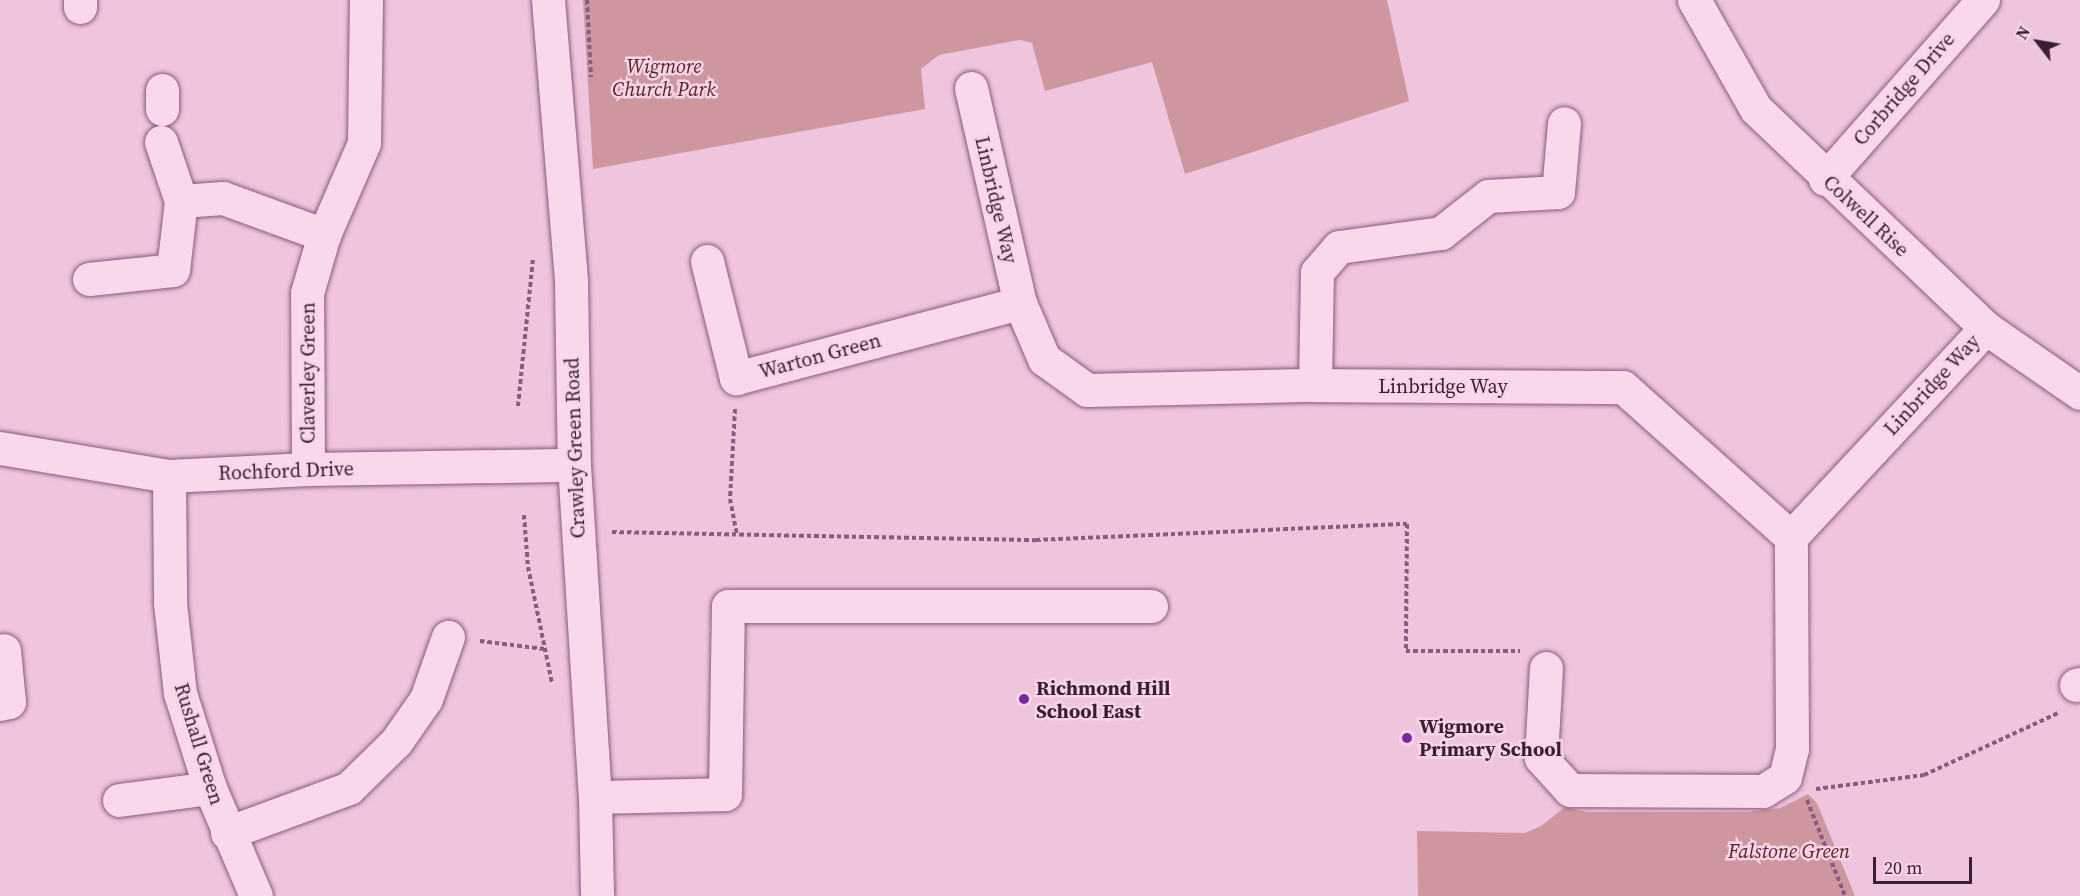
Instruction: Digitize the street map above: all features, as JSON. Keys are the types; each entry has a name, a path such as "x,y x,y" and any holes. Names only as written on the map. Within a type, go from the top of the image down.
{"street":[{"name":"Claverley Green","path":"308,469 307,293 324,235 364,143 366,0"},
{"name":"Crawley Green Road","path":"548,0 571,281 574,465 595,797 597,896"},
{"name":"Colwell Rise","path":"1694,0 1756,109 1825,178 1986,328 2080,393"},
{"name":"Corbridge Drive","path":"1825,178 1975,3"},
{"name":"Linbridge Way","path":"971,88 1020,303 1044,359 1087,390 1315,385 1623,387 1791,537 1986,328"},
{"path":"1315,385 1317,272 1339,247 1441,233 1488,196 1558,192 1564,123"},
{"path":"89,279 173,270 181,201 161,142"},
{"path":"181,201 223,198 324,235"},
{"name":"Warton Green","path":"707,261 736,378 1020,303"},
{"name":"Rochford Drive","path":"0,448 169,476 308,469 574,465"},
{"name":"Rushall Green","path":"169,476 170,603 180,693 210,788 227,833 256,896"},
{"path":"1546,668 1541,758 1570,790 1763,791 1785,777 1792,749 1791,537"},
{"path":"595,797 724,794 728,606 1150,606"},
{"path":"227,833 349,788 396,742 426,699 448,637"},
{"path":"0,704 9,702 4,650"},
{"path":"119,800 210,788"}],"path":[{"path":"518,406 531,282"},
{"path":"736,378 730,499 737,534"},
{"path":"524,515 528,567"},
{"path":"607,532 1036,540 1407,524 1406,651 1516,648 1546,668"},
{"path":"448,637 545,649"},
{"path":"1845,896 1804,791 1924,775 2062,711 2078,685"}],"green space":[{"name":"Wigmore Church Park","path":"583,0 1387,0 1409,101 1185,174 1152,62 1045,91 1032,43 1020,40 939,55 921,69 925,109 593,169"},
{"name":"Falstone Green","path":"1808,794 1817,803 1855,896 1418,896 1417,831 1525,833 1541,826 1565,807 1587,812 1747,812 1780,808"}],"place":[{"name":"Richmond Hill School East","path":"1024,699"},
{"name":"Wigmore Primary School","path":"1407,738"}]}
